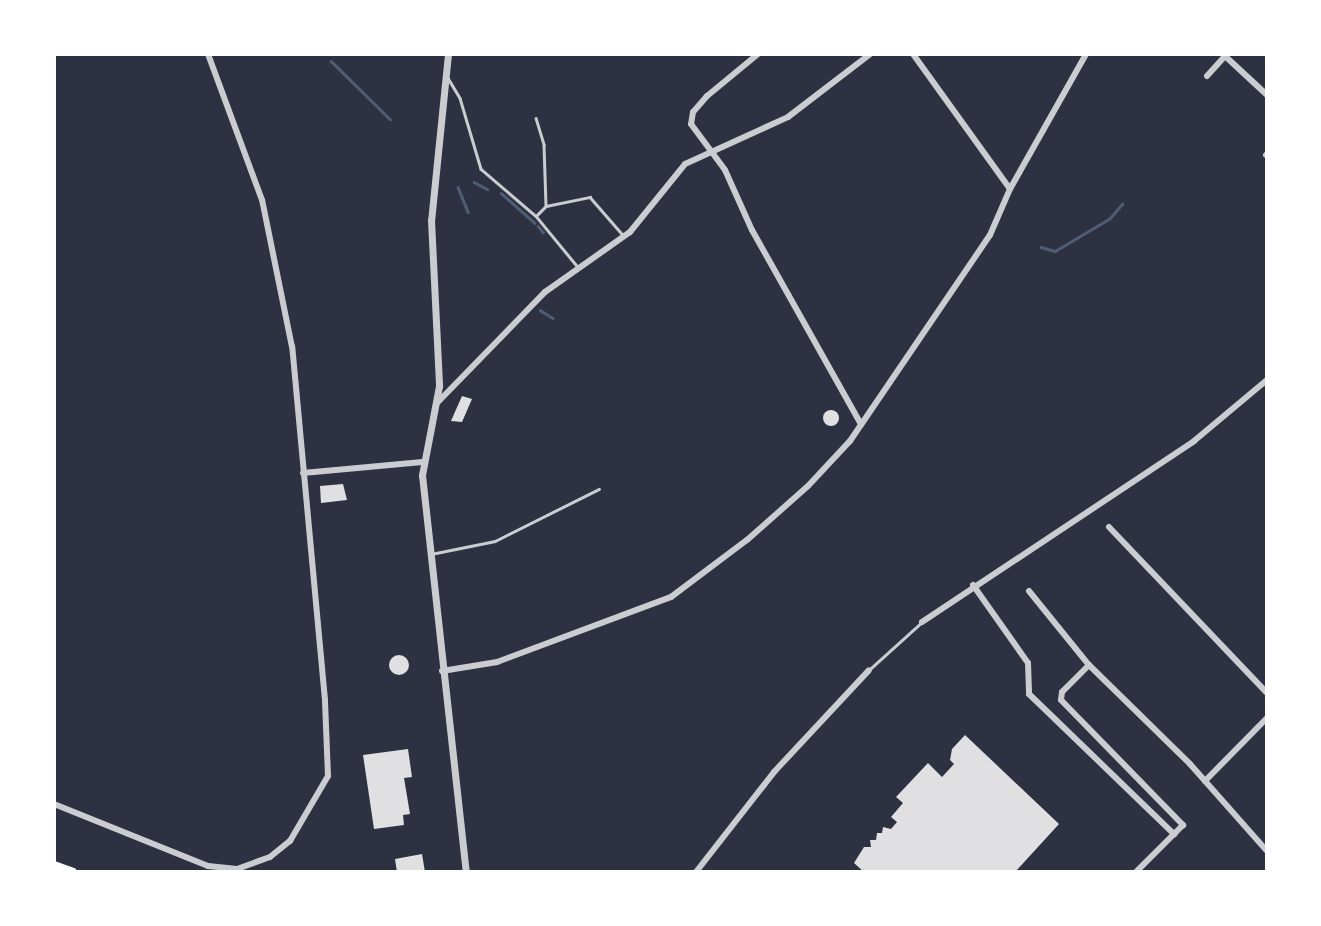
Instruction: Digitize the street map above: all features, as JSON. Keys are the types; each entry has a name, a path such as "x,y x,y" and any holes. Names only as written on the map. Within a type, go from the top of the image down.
{"main road":[{"path":"54,865 73,872"}],"street":[{"path":"54,804 224,869 256,864 290,841 321,794 329,768 303,473 298,385 277,263 262,200 208,54"},
{"path":"448,54 431,220 439,383 422,462 428,555 466,872"},
{"path":"758,54 694,112 692,129 725,170 752,230 861,424"},
{"path":"437,402 545,292 578,266 624,237 685,164 708,150 788,117 870,54"},
{"path":"913,54 1010,189"},
{"path":"442,671 497,662 677,594 808,486 861,424 990,235 1010,189 1086,54"},
{"path":"1207,76 1225,56 1267,95"},
{"path":"922,622 974,585 1195,441 1267,380"},
{"path":"439,383 451,389"},
{"path":"303,473 422,462"},
{"path":"1109,527 1267,693"},
{"path":"974,585 1028,663 1029,694 1174,834"},
{"path":"1029,591 1089,665 1205,781 1267,851"},
{"path":"1089,665 1062,692 1061,701 1183,825 1136,872"},
{"path":"696,872 774,772 869,670"},
{"path":"1205,781 1267,718"}],"lane":[{"path":"447,77 460,99 481,169 536,216 578,266"},
{"path":"536,118 544,145 546,206"},
{"path":"536,216 546,206 590,197 624,237"},
{"path":"428,555 495,541 599,489"},
{"path":"869,670 922,622"}],"building":[{"path":"462,396 472,399 462,422 451,421"},
{"path":"831,410 837,412 837,424 831,426 825,424 823,418 825,412"},
{"path":"343,484 347,500 321,503 320,486"},
{"path":"395,655 403,655 409,665 403,675 395,675 389,669 389,661"},
{"path":"965,735 1059,824 1015,872 864,872 854,863 864,847 871,847 870,840 876,840 877,833 882,833 883,827 891,829 897,822 891,817 903,803 896,797 928,763 942,777 954,764 950,760 952,749"},
{"path":"408,749 412,777 404,778 410,814 403,815 404,825 374,829 363,755"},
{"path":"422,854 425,872 397,872 395,859"}],"waterway":[{"path":"331,61 390,119"},
{"path":"474,182 487,189"},
{"path":"458,187 468,212"},
{"path":"501,193 535,223"},
{"path":"1041,247 1055,251 1109,219 1122,204"},
{"path":"538,226 543,232"},
{"path":"540,310 553,318"}]}
